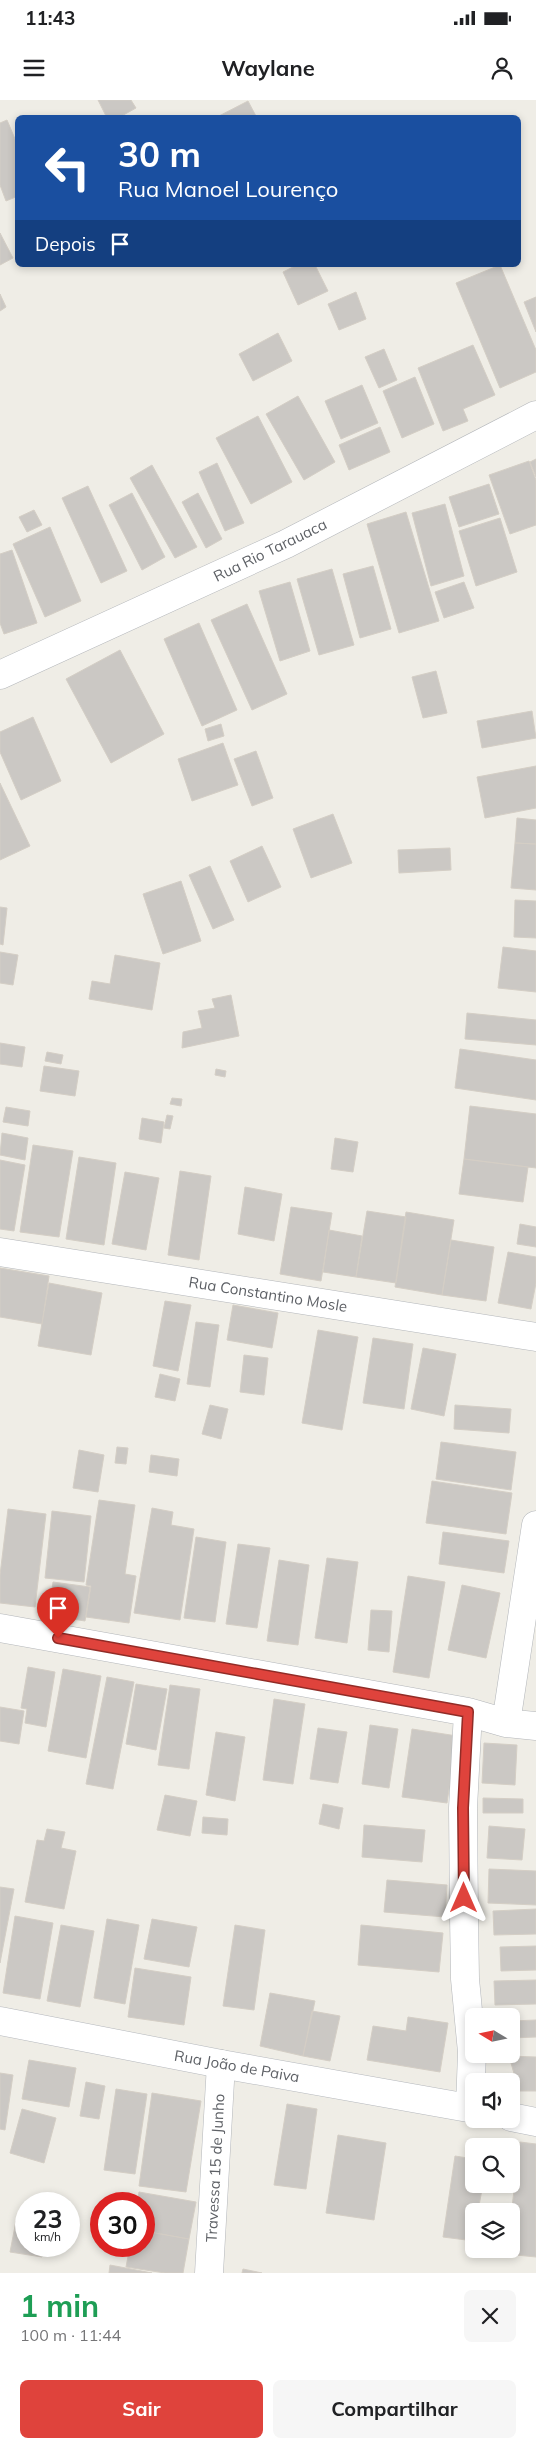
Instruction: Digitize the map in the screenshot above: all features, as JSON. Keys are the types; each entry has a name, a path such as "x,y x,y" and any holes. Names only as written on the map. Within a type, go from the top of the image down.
{"street":[{"name":"Rua Rio Tarauaca","path":"0,675 286,544 536,415"},
{"name":"Rua Constantino Mosle","path":"0,1252 536,1337"},
{"path":"506,1723 536,1526"},
{"path":"0,1628 468,1712 506,1723 536,1726"},
{"path":"468,1712 463,1808 465,1979 472,2052 472,2073"},
{"name":"Rua João de Paiva","path":"0,2021 221,2064 465,2107"},
{"name":"Travessa 15 de Junho","path":"209,2273 221,2064"},
{"path":"520,2119 536,2122"}],"building":[{"path":"98,100 131,100 136,108 123,115 106,115"},
{"path":"248,101 255,115 221,115"},
{"path":"7,120 15,139 15,197 6,201 0,185 0,123"},
{"path":"0,233 13,258 0,265"},
{"path":"293,267 316,267 328,291 298,305 283,272"},
{"path":"495,267 501,267 536,350 536,372 500,388 456,283"},
{"path":"356,292 366,319 339,330 328,304"},
{"path":"0,294 6,307 0,311"},
{"path":"536,297 536,332 524,302"},
{"path":"278,333 292,361 253,381 239,354"},
{"path":"473,345 495,395 463,409 468,421 443,431 418,368"},
{"path":"384,349 397,380 379,388 365,357"},
{"path":"415,377 434,424 402,438 383,391"},
{"path":"362,385 378,423 341,439 325,401"},
{"path":"298,396 335,462 304,480 266,414"},
{"path":"258,416 292,482 251,504 216,438"},
{"path":"380,427 390,452 349,470 339,445"},
{"path":"536,459 536,477 530,462"},
{"path":"529,461 536,480 536,525 510,534 489,475"},
{"path":"217,463 244,523 225,531 199,472"},
{"path":"152,465 197,547 175,558 130,478"},
{"path":"489,484 499,514 459,527 449,497"},
{"path":"88,486 127,571 101,583 62,498"},
{"path":"132,493 165,557 142,570 109,505"},
{"path":"198,493 222,539 206,548 182,502"},
{"path":"445,504 464,576 431,586 412,513"},
{"path":"34,510 42,525 27,532 19,517"},
{"path":"406,512 439,621 399,633 367,524"},
{"path":"500,518 517,572 476,586 459,531"},
{"path":"50,527 81,601 45,617 13,544"},
{"path":"12,550 37,623 4,634 0,623 0,554"},
{"path":"373,566 391,629 360,638 343,574"},
{"path":"332,569 354,645 319,655 297,579"},
{"path":"290,582 310,651 280,661 259,591"},
{"path":"464,582 474,608 444,618 435,592"},
{"path":"247,604 287,694 252,710 211,620"},
{"path":"199,623 237,710 202,726 164,639"},
{"path":"120,650 164,734 111,763 66,679"},
{"path":"436,671 447,713 423,718 412,677"},
{"path":"532,711 536,738 482,748 477,721"},
{"path":"33,717 61,781 21,800 0,752 0,732"},
{"path":"221,724 224,736 208,741 205,729"},
{"path":"223,743 238,785 192,801 178,759"},
{"path":"256,751 273,798 252,806 234,759"},
{"path":"536,766 536,808 485,818 477,777"},
{"path":"0,783 30,846 0,860"},
{"path":"333,814 352,863 311,878 293,829"},
{"path":"517,818 536,820 536,844 515,843"},
{"path":"515,843 536,844 536,890 511,888"},
{"path":"262,846 281,887 248,902 230,861"},
{"path":"450,848 451,870 399,873 398,850"},
{"path":"210,866 234,920 213,929 189,875"},
{"path":"181,881 201,941 163,954 143,894"},
{"path":"515,900 536,901 536,938 514,937"},
{"path":"0,907 7,908 3,945 0,944"},
{"path":"503,947 536,951 536,992 498,988"},
{"path":"0,952 18,955 13,985 0,983"},
{"path":"115,955 160,963 152,1010 89,999 92,981 110,984"},
{"path":"231,995 239,1036 182,1048 183,1032 202,1028 198,1011 215,1008 212,999"},
{"path":"467,1013 536,1020 536,1045 465,1039"},
{"path":"0,1043 25,1047 22,1067 0,1064"},
{"path":"460,1049 536,1060 536,1100 455,1088"},
{"path":"47,1052 63,1055 61,1064 45,1061"},
{"path":"44,1066 79,1071 75,1096 40,1091"},
{"path":"216,1069 226,1071 225,1077 215,1075"},
{"path":"172,1098 182,1099 181,1106 170,1104"},
{"path":"470,1106 536,1114 536,1168 464,1159"},
{"path":"6,1107 30,1111 28,1126 3,1122"},
{"path":"167,1115 173,1116 170,1129 164,1128"},
{"path":"142,1118 164,1122 161,1143 139,1139"},
{"path":"2,1133 28,1138 25,1160 0,1155"},
{"path":"335,1138 358,1142 353,1172 331,1169"},
{"path":"33,1145 73,1151 59,1237 20,1232"},
{"path":"79,1157 116,1163 104,1245 66,1239"},
{"path":"464,1159 528,1167 523,1202 459,1194"},
{"path":"0,1160 25,1165 14,1231 0,1229"},
{"path":"180,1171 211,1176 199,1260 168,1255"},
{"path":"125,1172 159,1178 146,1250 112,1244"},
{"path":"245,1187 282,1194 274,1241 238,1234"},
{"path":"291,1207 332,1213 321,1281 280,1274"},
{"path":"367,1211 406,1217 396,1283 356,1277"},
{"path":"406,1212 454,1220 442,1295 395,1287"},
{"path":"520,1224 536,1227 536,1247 517,1244"},
{"path":"329,1230 362,1236 356,1277 323,1272"},
{"path":"451,1240 494,1247 486,1301 442,1295"},
{"path":"508,1252 536,1257 536,1283 531,1309 498,1303"},
{"path":"0,1268 49,1276 42,1324 0,1317"},
{"path":"49,1283 102,1293 91,1355 38,1346"},
{"path":"165,1301 191,1305 178,1371 153,1366"},
{"path":"233,1305 278,1313 272,1348 227,1340"},
{"path":"196,1322 219,1325 210,1387 187,1384"},
{"path":"318,1330 358,1337 342,1430 302,1423"},
{"path":"373,1338 413,1344 404,1409 363,1403"},
{"path":"423,1348 456,1354 444,1416 411,1409"},
{"path":"244,1355 268,1358 264,1395 240,1392"},
{"path":"160,1374 180,1379 175,1401 155,1397"},
{"path":"210,1405 228,1409 221,1439 202,1434"},
{"path":"455,1405 511,1409 509,1433 454,1429"},
{"path":"441,1442 516,1452 511,1490 436,1479"},
{"path":"117,1447 128,1448 126,1464 115,1463"},
{"path":"79,1450 104,1455 98,1492 73,1488"},
{"path":"151,1455 179,1459 177,1476 149,1472"},
{"path":"432,1481 512,1493 506,1534 426,1523"},
{"path":"99,1500 135,1505 125,1574 136,1576 129,1623 86,1617 91,1586 86,1585"},
{"path":"152,1508 173,1512 171,1525 194,1529 180,1620 134,1613"},
{"path":"8,1509 46,1514 35,1607 0,1603 0,1575"},
{"path":"52,1511 91,1516 84,1582 45,1578"},
{"path":"443,1532 509,1541 504,1573 439,1564"},
{"path":"196,1537 226,1542 215,1622 184,1618"},
{"path":"238,1544 270,1548 257,1628 226,1624"},
{"path":"327,1558 358,1562 347,1643 315,1638"},
{"path":"279,1560 309,1565 298,1645 267,1641"},
{"path":"408,1576 445,1582 429,1678 393,1672"},
{"path":"53,1582 90,1587 85,1621 48,1615"},
{"path":"462,1585 500,1593 486,1658 448,1650"},
{"path":"371,1610 392,1611 389,1652 368,1650"},
{"path":"28,1667 55,1672 46,1727 25,1723 27,1709 21,1708"},
{"path":"63,1669 101,1676 86,1758 48,1751"},
{"path":"107,1677 134,1682 113,1789 86,1784"},
{"path":"136,1684 167,1689 156,1750 126,1744"},
{"path":"170,1685 200,1689 189,1769 158,1765"},
{"path":"274,1699 305,1704 293,1784 263,1780"},
{"path":"0,1707 24,1711 19,1744 0,1741"},
{"path":"370,1725 398,1729 389,1788 362,1784"},
{"path":"318,1728 347,1732 338,1783 310,1779"},
{"path":"412,1729 457,1736 447,1803 402,1797"},
{"path":"216,1732 245,1737 235,1801 206,1795"},
{"path":"484,1743 517,1745 515,1785 482,1783"},
{"path":"165,1795 197,1801 190,1836 157,1830"},
{"path":"483,1798 523,1799 523,1813 483,1813"},
{"path":"323,1804 343,1808 339,1829 319,1824"},
{"path":"203,1817 228,1819 227,1835 202,1833"},
{"path":"364,1825 425,1830 422,1862 362,1857"},
{"path":"489,1826 525,1829 522,1860 487,1858"},
{"path":"47,1829 65,1832 61,1848 76,1851 64,1909 25,1902 37,1840 44,1841"},
{"path":"489,1869 536,1871 536,1905 488,1903"},
{"path":"387,1880 447,1885 445,1917 384,1912"},
{"path":"0,1887 14,1889 0,1963"},
{"path":"536,1909 536,1934 494,1935 493,1911"},
{"path":"15,1916 53,1923 40,1999 3,1993"},
{"path":"107,1919 139,1925 125,2004 94,1998"},
{"path":"152,1919 197,1927 189,1967 144,1959"},
{"path":"61,1925 94,1931 80,2007 47,2001"},
{"path":"235,1925 265,1930 254,2010 223,2006"},
{"path":"361,1925 443,1933 439,1972 358,1965"},
{"path":"536,1946 536,1970 501,1971 500,1947"},
{"path":"135,1968 191,1977 184,2025 128,2017"},
{"path":"536,1980 536,2004 495,2005 494,1981"},
{"path":"270,1993 315,2001 303,2056 260,2046"},
{"path":"312,2011 340,2016 330,2061 303,2056"},
{"path":"408,2017 448,2023 440,2072 367,2060 373,2026 406,2031"},
{"path":"536,2020 536,2037 520,2038 520,2021"},
{"path":"520,2056 536,2057 536,2091 520,2091 520,2073 514,2073 511,2063 520,2063"},
{"path":"29,2060 76,2068 69,2107 22,2099"},
{"path":"0,2073 13,2075 5,2130 0,2129"},
{"path":"86,2082 105,2086 99,2119 80,2116"},
{"path":"116,2089 147,2094 135,2174 104,2170"},
{"path":"152,2093 201,2101 186,2192 139,2186"},
{"path":"287,2104 317,2109 306,2189 274,2185"},
{"path":"22,2109 56,2118 44,2163 10,2153"},
{"path":"338,2135 386,2143 374,2220 326,2213"},
{"path":"520,2142 536,2144 536,2257 520,2255 520,2203 512,2203 514,2193 520,2193"},
{"path":"455,2156 465,2158 465,2193 481,2193 479,2203 465,2203 465,2240 443,2237"},
{"path":"155,2195 196,2202 189,2239 155,2233"},
{"path":"15,2226 15,2253 10,2252"},
{"path":"155,2233 189,2239 183,2273 165,2273 126,2267 128,2257 155,2257"},
{"path":"110,2265 152,2273 109,2273"},
{"path":"243,2269 262,2273 242,2273"}],"route":[{"path":"58,1638 468,1712 463,1808 464,1898"}]}
